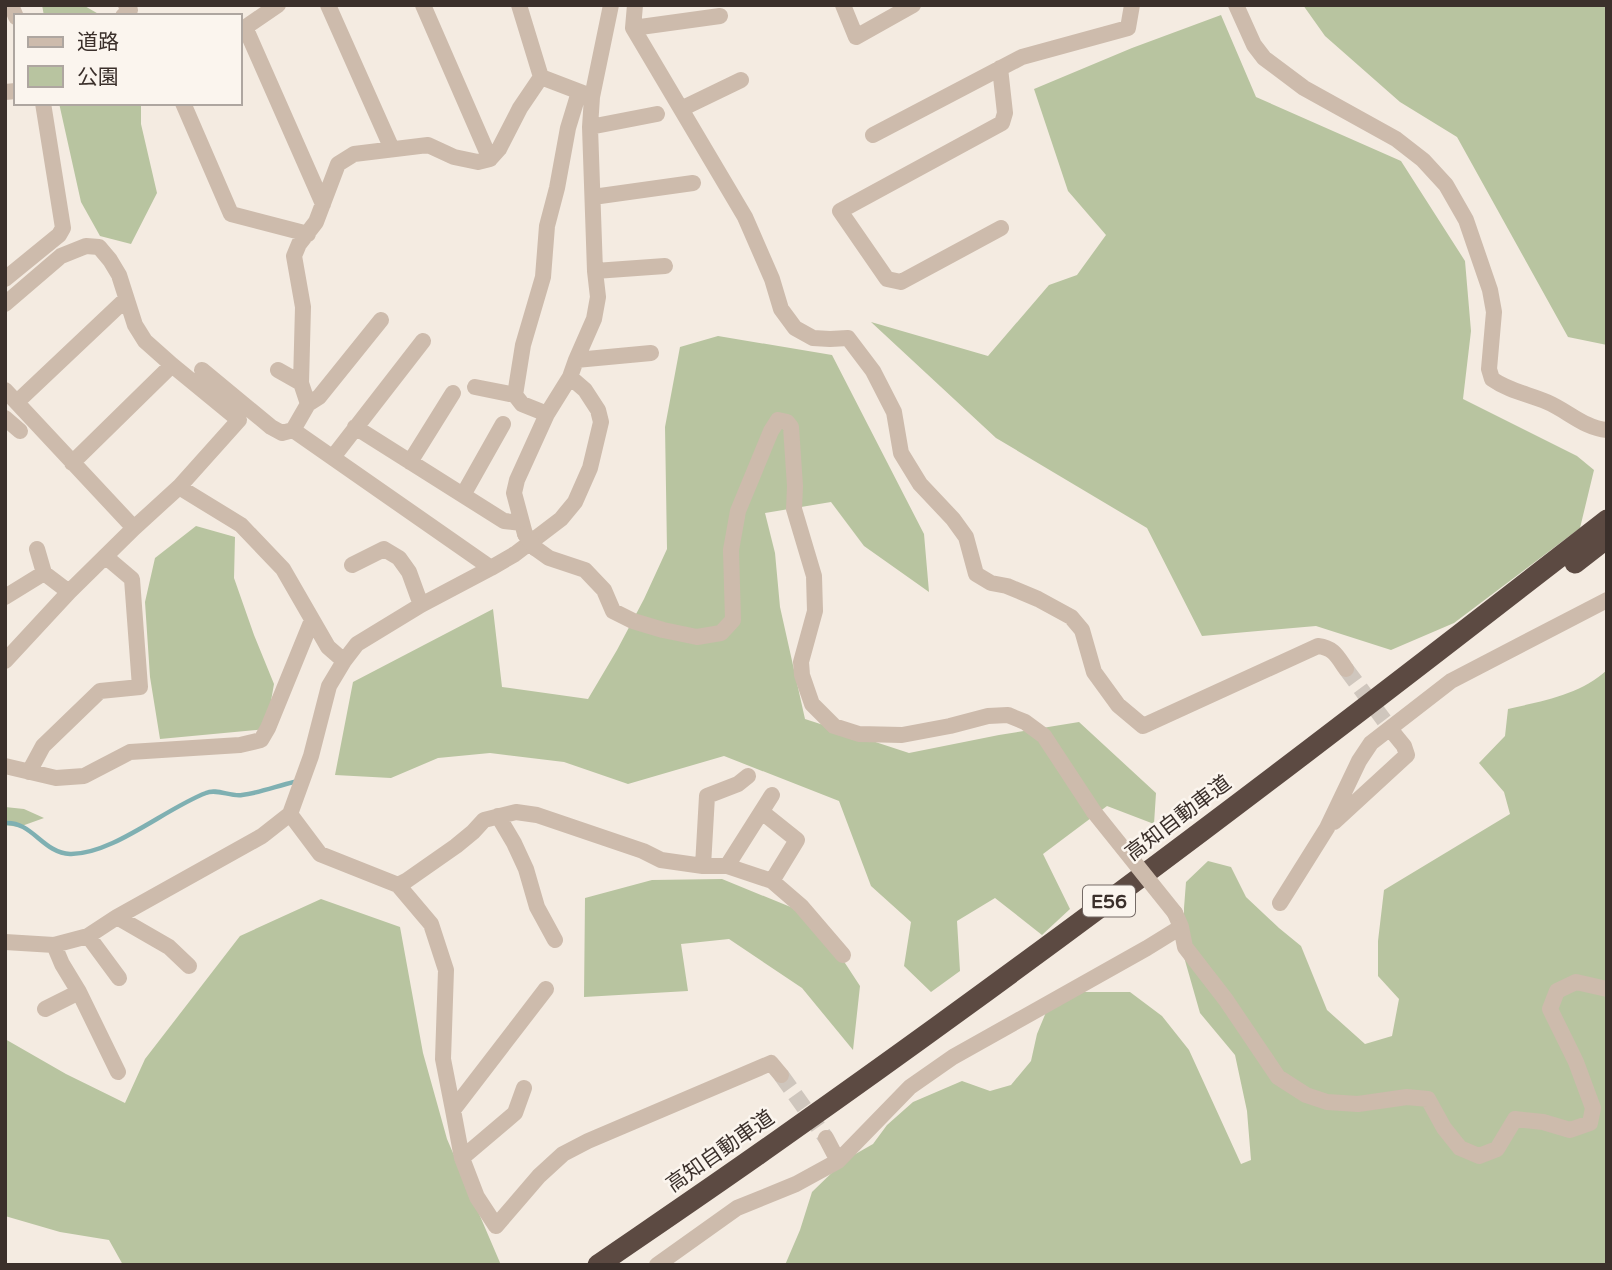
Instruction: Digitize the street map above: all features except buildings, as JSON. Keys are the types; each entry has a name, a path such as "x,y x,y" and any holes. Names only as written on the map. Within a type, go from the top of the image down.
{"highway":[{"name":"高知自動車道","path":"598,1265 791,1132 1090,915 1409,674 1607,520"},
{"name":"高知自動車道","path":"623,1265 774,1161 1046,963 1318,760 1607,538"}],"street":[{"path":"278,5 242,29 323,204"},
{"path":"328,5 392,149"},
{"path":"423,5 490,159"},
{"path":"519,5 541,78"},
{"path":"515,395 523,345 543,277 547,226 568,128 585,94 611,5"},
{"path":"635,5 633,28 744,217 772,279 781,309 795,328 813,338 848,338 873,371 894,411 901,453 920,484 966,537 976,574 991,583 1007,586 1038,599 1071,617 1082,630 1094,672 1118,705 1143,726 1318,646 1333,651 1346,669"},
{"path":"843,5 856,37 913,5"},
{"path":"873,135 1022,57 1128,28 1132,5"},
{"path":"1236,5 1254,46 1264,58 1304,88 1396,139 1423,160 1446,185 1466,220 1490,290 1494,312 1489,369 1492,379 1504,388 1549,403 1594,429 1607,430"},
{"path":"633,28 720,16"},
{"path":"1000,68 1006,113 1002,123 841,211 887,279 901,282 1002,228"},
{"path":"308,404 301,383 303,307 293,256 316,222 338,164 354,154 428,145 454,157 478,162 490,159 499,149 520,108 541,78"},
{"path":"541,78 585,94"},
{"path":"681,109 741,80"},
{"path":"585,94 590,127 598,297 594,319 570,377 547,414 517,480 514,493 524,528 535,548 548,558 585,570 604,590 613,611 634,621 697,637 722,633 733,620 731,550 738,511 771,431 778,420 787,422 791,427 793,447 794,509 814,576 815,611 801,662 802,674 813,704 834,726 859,734 902,735 988,716 1008,715 1026,722 1044,736 1094,812 1178,920 1185,947 1226,1000 1278,1077 1306,1096 1327,1102 1358,1104 1407,1097 1428,1099 1444,1128 1460,1147 1479,1156 1497,1149 1515,1119 1543,1122 1570,1130 1590,1123 1593,1108 1576,1062 1550,1009 1557,991 1576,982 1607,989"},
{"path":"5,279 59,235 63,228 43,105"},
{"path":"184,105 231,214 307,234"},
{"path":"590,127 657,114"},
{"path":"593,197 693,183"},
{"path":"5,304 61,256 86,246 99,247 119,275 135,325 145,341 239,420 179,486 69,592 5,661"},
{"path":"595,271 665,266"},
{"path":"17,402 126,299"},
{"path":"202,370 271,427 282,433 293,430 308,404 319,397 381,320"},
{"path":"333,457 423,341"},
{"path":"576,360 651,353"},
{"path":"72,463 172,365"},
{"path":"278,370 301,383"},
{"path":"5,942 54,945 88,936 262,836 290,814 312,756 329,686 358,644 421,605 515,554 561,519 575,502 590,468 601,422 598,410 585,390 570,377"},
{"path":"475,387 515,395 522,404 547,414"},
{"path":"5,390 134,528"},
{"path":"410,463 453,393"},
{"path":"5,418 20,431"},
{"path":"463,495 503,424"},
{"path":"355,427 504,521 524,528"},
{"path":"293,430 491,568"},
{"path":"179,486 241,525 284,569 328,647 344,661"},
{"path":"37,549 44,573 69,592"},
{"path":"352,565 384,549 399,558 409,572 421,605"},
{"path":"29,772 43,746 100,691 140,687 132,579 106,557"},
{"path":"5,597 44,573"},
{"path":"1280,903 1328,828 1359,761 1371,743 1451,681 1607,600"},
{"path":"5,766 56,778 83,776 130,752 240,745 261,740 312,620"},
{"path":"1328,828 1407,755 1395,735"},
{"path":"703,866 707,796 738,784 748,776"},
{"path":"727,866 772,795"},
{"path":"398,885 456,846 484,820 516,812 537,815 643,851 661,860 703,866 727,866 772,881 801,906 843,955"},
{"path":"762,812 797,840 772,881"},
{"path":"290,814 320,854 398,885 431,924 446,970 443,1059 462,1158 477,1197 496,1226 539,1176 564,1154 588,1141 771,1063 781,1075"},
{"path":"498,816 526,869 537,907 555,940"},
{"path":"117,917 169,947 189,966"},
{"path":"657,1265 737,1208 796,1184 838,1161 910,1087 953,1057 1147,948 1178,920"},
{"path":"88,936 119,978"},
{"path":"54,945 118,1072"},
{"path":"453,1110 546,989"},
{"path":"46,1009 79,992"},
{"path":"462,1158 515,1113 524,1088"},
{"path":"826,1138 838,1161"}],"green space":[{"path":"42,5 83,5 99,14 44,14"},
{"path":"1303,5 1607,5 1607,345 1568,337 1457,137 1400,102 1325,36"},
{"path":"1221,15 1256,97 1401,161 1465,261 1471,331 1463,399 1577,456 1594,470 1580,528 1454,623 1391,650 1316,626 1202,636 1147,528 996,438 871,322 988,356 1049,285 1077,275 1106,235 1068,191 1034,89"},
{"path":"59,105 141,105 141,124 157,193 131,244 100,236 81,202"},
{"path":"718,336 832,355 924,534 929,592 864,546 831,502 765,513 775,553 780,607 805,719 909,753 1079,722 1156,793 1154,824 1107,806 1043,854 1070,909 1042,935 995,898 957,921 960,971 931,992 904,966 911,922 871,886 839,801 724,756 628,784 564,762 490,753 438,758 391,778 335,775 353,682 493,609 502,687 588,699 644,599 667,549 665,427 680,347"},
{"path":"196,526 235,537 234,578 274,684 266,729 160,739 150,677 145,602 155,558"},
{"path":"1607,670 1607,1265 785,1265 812,1192 845,1160 873,1144 887,1125 913,1102 962,1081 990,1091 1011,1085 1031,1061 1037,1034 1049,1005 1077,992 1130,992 1162,1016 1189,1050 1241,1164 1251,1160 1247,1111 1235,1055 1200,1013 1184,957 1186,882 1208,861 1231,867 1246,897 1301,946 1327,1010 1365,1044 1392,1036 1399,999 1378,976 1378,941 1384,890 1510,814 1504,792 1479,763 1505,736 1508,709 1573,691"},
{"path":"5,807 24,809 44,818 19,827 5,825"},
{"path":"722,879 815,917 860,986 853,1050 802,988 729,939 681,944 688,991 584,997 585,898 652,880"},
{"path":"321,899 400,927 423,1053 447,1139 501,1265 123,1265 109,1240 60,1232 5,1216 5,1039 66,1074 125,1103 145,1059 240,936"}],"waterway":[{"path":"5,823 23,827 61,852 86,852 121,839 206,793 214,791 242,795 294,782"}],"tunnel":[{"path":"1346,669 1395,735"},
{"path":"781,1075 826,1138"}]}
